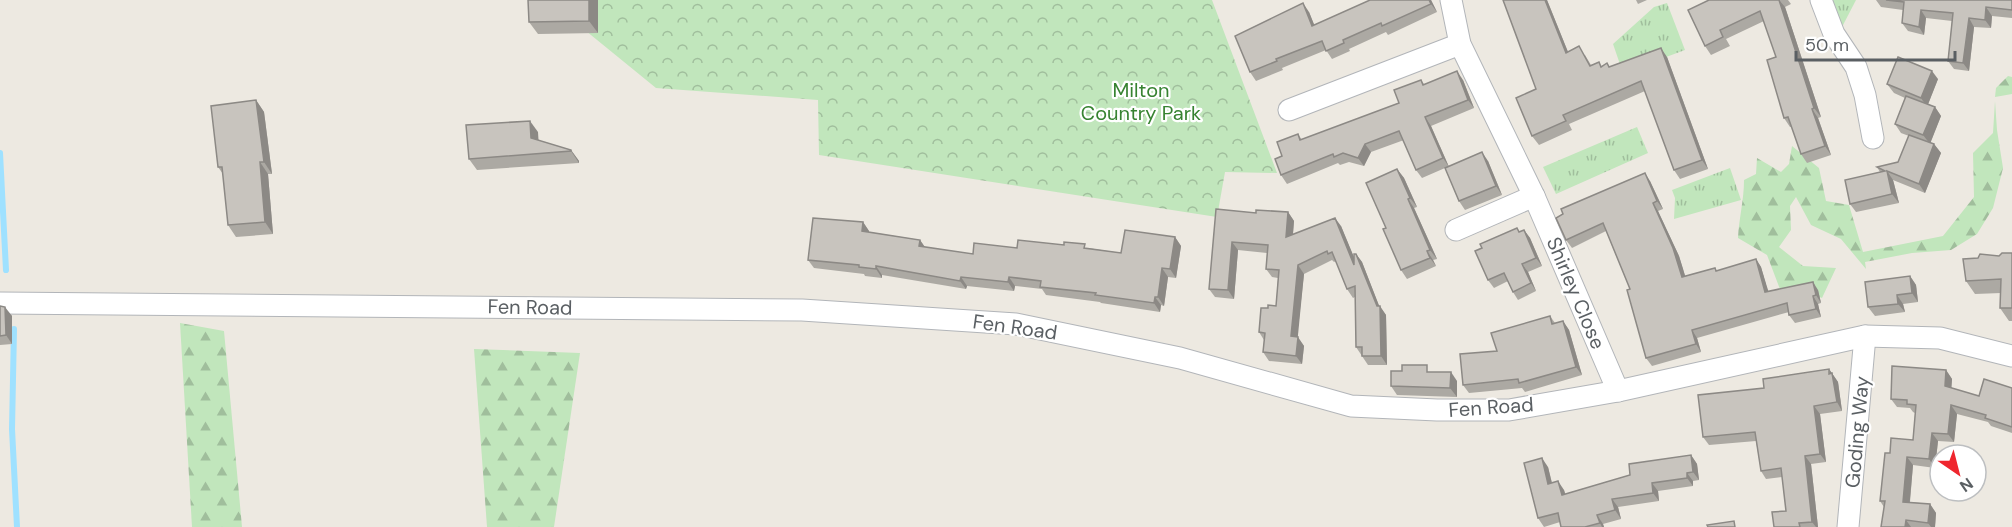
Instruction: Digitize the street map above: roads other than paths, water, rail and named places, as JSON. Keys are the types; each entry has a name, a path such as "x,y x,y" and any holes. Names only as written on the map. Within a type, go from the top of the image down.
{"street":[{"name":"Shirley Close","path":"1451,0 1460,44 1534,196 1618,391"},
{"path":"1821,0 1834,34 1856,67 1865,95 1873,138"},
{"path":"1289,110 1460,44"},
{"path":"1456,230 1534,196"},
{"name":"Fen Road","path":"0,303 824,311 1016,324 1180,358 1351,406 1437,410 1509,410 1618,391 1865,336 1940,338 2012,356"},
{"name":"Goding Way","path":"1848,527 1865,336"}],"waterway":[{"path":"0,153 6,270"},
{"path":"14,329 12,429 17,527"}],"park label":[{"name":"Milton Country Park","path":"1141,102"}]}
